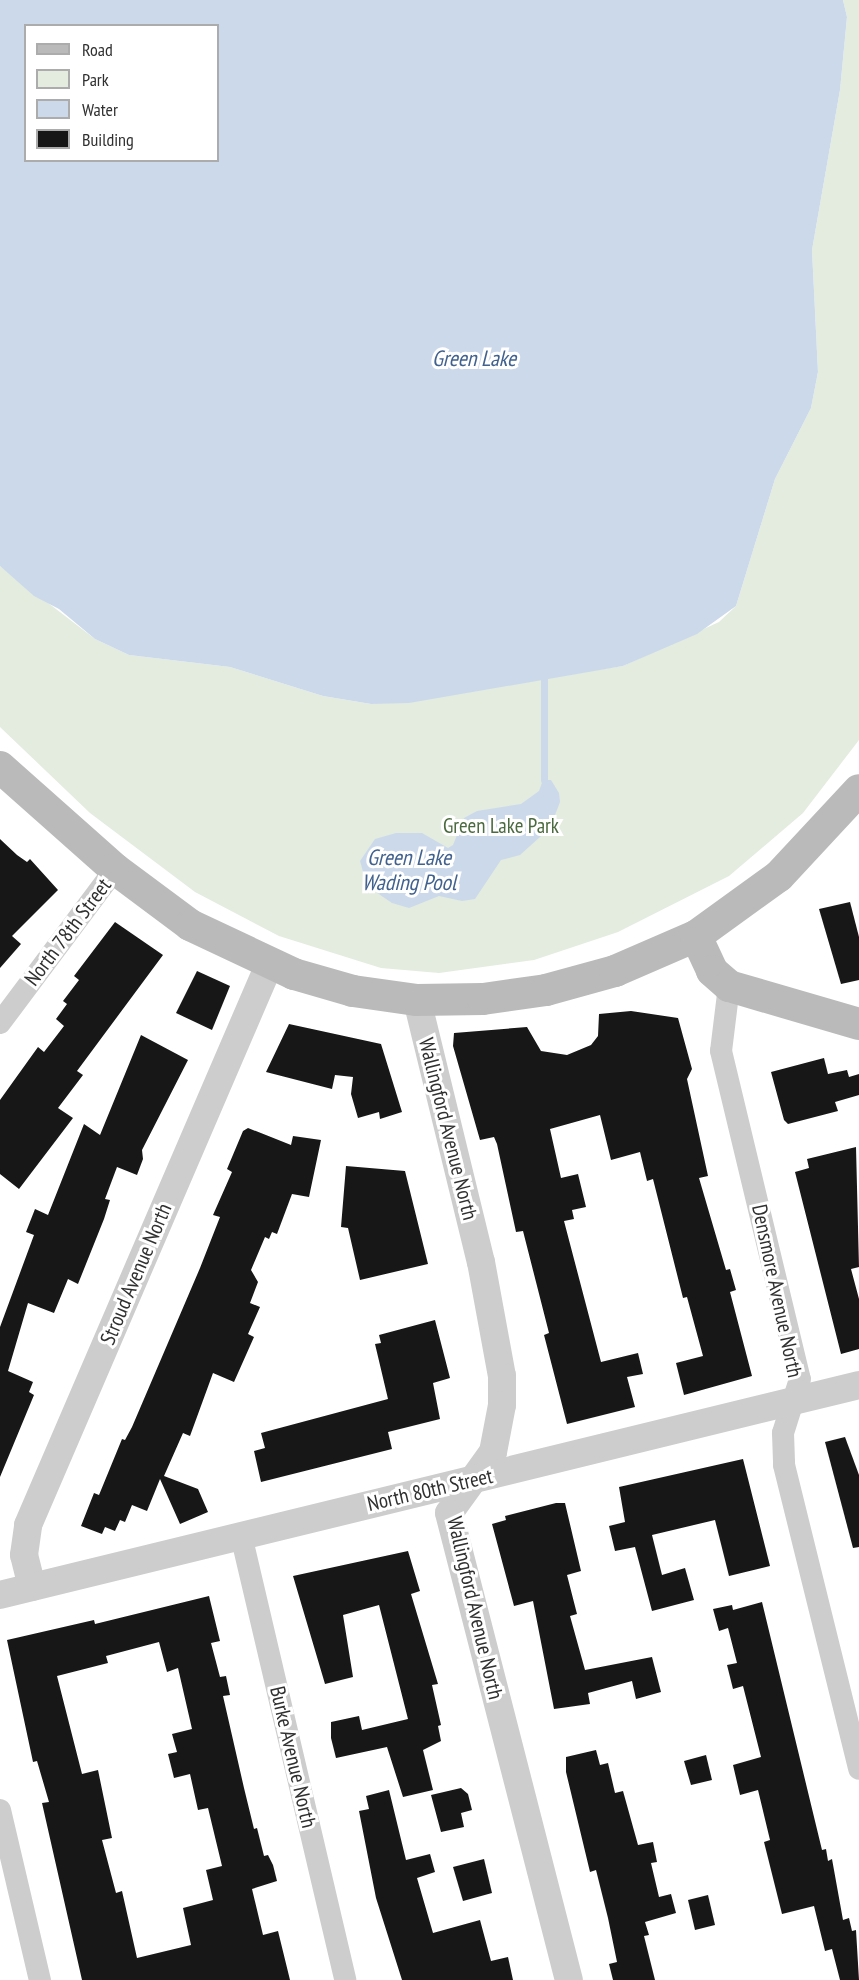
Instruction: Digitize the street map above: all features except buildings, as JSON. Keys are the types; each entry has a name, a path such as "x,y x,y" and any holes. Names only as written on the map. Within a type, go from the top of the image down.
{"main road":[{"path":"0,766 115,869 190,925 269,965 353,991 417,1000 483,999 546,990 615,970 696,936 779,876 859,790"},
{"path":"696,936 712,971 729,986 859,1024"}],"street":[{"name":"North 78th Street","path":"0,1023 115,869"},
{"name":"Stroud Avenue North","path":"32,1587 24,1555 28,1525 269,965"},
{"name":"Densmore Avenue North","path":"729,986 721,1051 801,1379 783,1433 784,1465 859,1769"},
{"name":"Wallingford Avenue North","path":"417,1000 500,1350 502,1405 493,1452 449,1513 569,1980"},
{"name":"North 80th Street","path":"0,1594 859,1385"},
{"name":"Burke Avenue North","path":"240,1535 345,1980"},
{"path":"0,1810 40,1980"}],"green space":[{"name":"Green Lake Park","path":"843,0 859,0 859,740 803,813 729,876 618,932 534,960 439,973 381,968 279,936 195,892 90,813 0,727 0,566 95,639 129,655 230,667 323,696 371,704 623,666 719,622 736,606 775,479 811,408 818,372 812,250 840,90 847,17"}],"water":[{"name":"Green Lake","path":"0,0 843,0 847,17 840,90 812,250 818,372 811,408 775,479 736,606 697,634 623,666 409,703 371,704 323,696 230,667 129,655 95,639 59,609 34,596 0,566"},
{"name":"Green Lake Wading Pool","path":"543,780 551,780 559,793 560,802 550,828 520,855 501,860 475,899 462,901 439,896 409,908 392,903 367,886 360,861 375,839 396,833 422,833 448,848 453,845 464,818 477,811 521,804 539,791"}],"waterway":[{"path":"544,678 544,780"}]}
